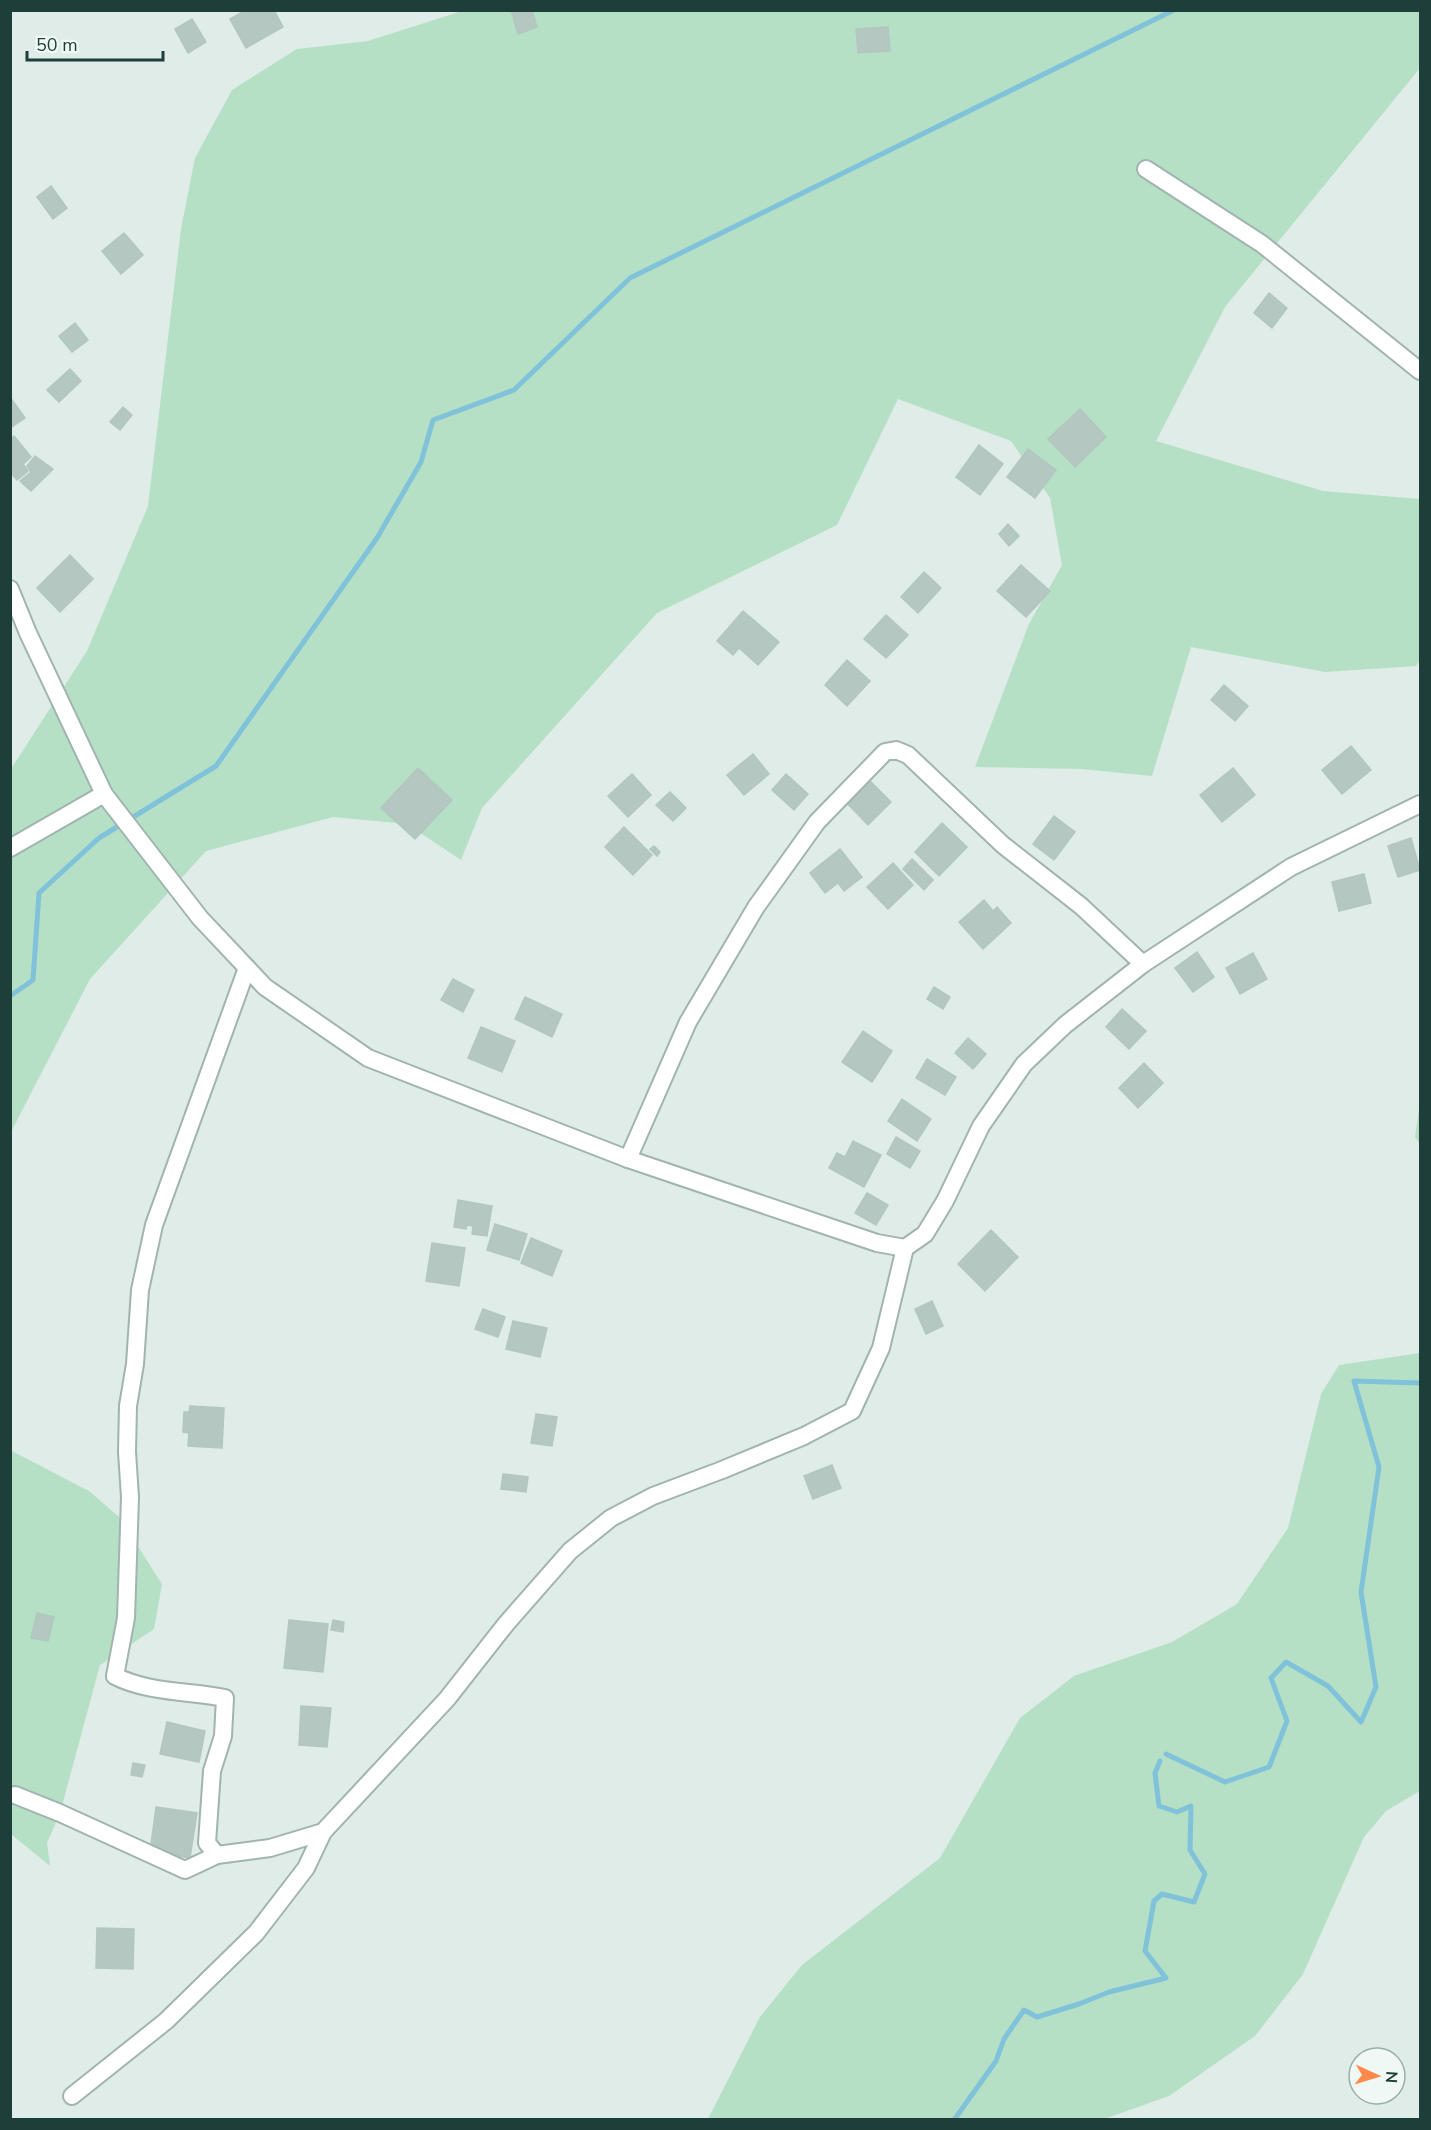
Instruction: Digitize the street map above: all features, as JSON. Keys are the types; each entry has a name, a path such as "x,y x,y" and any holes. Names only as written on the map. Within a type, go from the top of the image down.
{"street":[{"path":"1146,169 1262,244 1420,371"},
{"path":"10,589 28,633 104,794 200,918 265,987 368,1058 628,1159 877,1243 905,1248"},
{"path":"628,1159 688,1022 756,907 817,822 885,752 896,750 908,755 1004,844 1081,906 1143,964"},
{"path":"10,848 104,794"},
{"path":"72,2096 166,2021 256,1933 306,1868 323,1832 447,1699 506,1624 570,1551 611,1518 653,1496 804,1436 852,1411 881,1348 905,1248 925,1234 945,1201 981,1126 1024,1064 1065,1025 1143,964 1291,867 1420,804"},
{"path":"217,1855 207,1843 212,1771 223,1736 225,1698 127,1682 116,1676 126,1618 130,1497 127,1452 128,1406 135,1364 140,1290 154,1225 247,968"},
{"path":"15,1795 185,1870 217,1855 270,1848 323,1832"}],"green space":[{"path":"462,11 1420,11 1420,68 1225,307 1156,441 1323,491 1420,499 1420,660 1416,666 1325,672 1191,647 1152,776 1081,769 975,767 1029,624 1062,565 1050,498 1011,441 898,399 837,525 657,613 482,808 461,860 407,824 333,817 206,851 90,979 11,1132 11,769 87,651 148,506 181,229 195,158 232,90 297,49 368,41"},
{"path":"1420,1103 1420,1144 1415,1137"},
{"path":"1420,1353 1420,1791 1386,1811 1364,1837 1303,1974 1255,2036 1169,2096 1104,2119 708,2119 760,2017 802,1965 940,1858 1020,1718 1074,1676 1172,1642 1237,1604 1288,1528 1321,1394 1339,1365"},
{"path":"10,1450 89,1491 119,1517 162,1584 154,1629 100,1665 60,1813 47,1843 50,1866 11,1834"}],"building":[{"path":"246,10 274,10 283,27 246,48 230,19"},
{"path":"511,10 532,10 537,27 518,34"},
{"path":"192,19 206,42 188,53 175,29"},
{"path":"888,27 890,51 858,53 856,29"},
{"path":"51,186 67,208 53,219 37,197"},
{"path":"124,233 143,255 121,274 102,251"},
{"path":"1269,293 1287,308 1272,328 1254,313"},
{"path":"75,323 88,340 72,352 59,336"},
{"path":"70,369 81,381 59,402 47,390"},
{"path":"10,397 25,418 10,428"},
{"path":"123,407 132,415 120,430 110,422"},
{"path":"1080,409 1106,437 1075,467 1048,439"},
{"path":"14,436 31,457 23,464 28,471 17,480 10,472 10,439"},
{"path":"979,445 1003,464 980,495 956,477"},
{"path":"1028,449 1056,470 1035,498 1007,477"},
{"path":"35,456 53,469 31,491 20,481 31,472 27,466"},
{"path":"1008,524 1019,536 1009,546 999,534"},
{"path":"70,555 93,579 60,612 37,588"},
{"path":"1021,565 1050,591 1026,617 997,591"},
{"path":"924,572 941,588 918,613 901,597"},
{"path":"743,611 779,642 758,665 739,648 733,655 717,641"},
{"path":"886,615 908,635 886,658 864,639"},
{"path":"847,660 870,681 847,706 825,685"},
{"path":"1224,685 1248,706 1235,721 1211,700"},
{"path":"1351,746 1371,770 1342,794 1322,770"},
{"path":"753,754 769,774 744,795 727,775"},
{"path":"418,768 452,800 415,839 381,808"},
{"path":"1233,768 1255,795 1222,822 1200,795"},
{"path":"632,774 651,795 628,817 608,796"},
{"path":"786,774 808,794 794,810 772,790"},
{"path":"867,778 891,802 868,825 844,800"},
{"path":"670,792 686,808 673,821 656,805"},
{"path":"1054,816 1075,832 1054,860 1033,844"},
{"path":"942,823 967,847 939,876 915,852"},
{"path":"624,827 652,855 633,875 605,847"},
{"path":"1411,838 1420,870 1398,877 1388,846"},
{"path":"654,846 660,852 657,856 650,849"},
{"path":"840,849 862,877 844,891 838,883 825,893 810,873"},
{"path":"912,859 933,880 924,890 903,869"},
{"path":"893,863 913,885 888,909 867,887"},
{"path":"1364,874 1371,903 1339,911 1332,882"},
{"path":"984,900 993,911 997,907 1011,923 983,949 959,922"},
{"path":"1197,952 1214,977 1193,992 1175,968"},
{"path":"1253,953 1267,979 1240,994 1226,968"},
{"path":"453,979 474,990 463,1012 441,1000"},
{"path":"934,987 950,997 943,1009 927,999"},
{"path":"525,997 562,1014 552,1037 515,1019"},
{"path":"1122,1009 1146,1031 1129,1049 1106,1027"},
{"path":"481,1027 515,1041 502,1072 468,1058"},
{"path":"863,1031 892,1051 872,1082 842,1062"},
{"path":"968,1038 986,1054 973,1069 955,1053"},
{"path":"927,1059 956,1077 945,1095 916,1078"},
{"path":"1144,1063 1163,1083 1138,1108 1119,1088"},
{"path":"902,1099 931,1119 917,1141 888,1121"},
{"path":"896,1137 920,1151 910,1168 887,1154"},
{"path":"853,1141 881,1155 864,1187 829,1168 837,1153 845,1157"},
{"path":"867,1193 888,1205 876,1225 855,1213"},
{"path":"458,1200 492,1206 487,1236 472,1234 473,1226 467,1225 466,1229 454,1227"},
{"path":"495,1224 527,1234 519,1260 487,1250"},
{"path":"991,1230 1018,1257 985,1291 958,1264"},
{"path":"531,1238 562,1251 552,1276 521,1263"},
{"path":"432,1243 465,1248 459,1286 426,1281"},
{"path":"932,1301 943,1326 926,1334 915,1309"},
{"path":"483,1309 505,1317 498,1337 475,1329"},
{"path":"513,1321 547,1328 540,1357 506,1349"},
{"path":"190,1406 224,1408 222,1448 188,1446 189,1433 183,1432 184,1412 189,1412"},
{"path":"536,1414 557,1417 552,1446 531,1443"},
{"path":"832,1465 841,1488 813,1499 804,1476"},
{"path":"503,1474 528,1477 526,1492 501,1489"},
{"path":"37,1613 54,1617 48,1641 31,1638"},
{"path":"289,1620 328,1624 323,1672 284,1668"},
{"path":"333,1620 344,1622 343,1632 331,1630"},
{"path":"301,1706 331,1708 327,1747 299,1745"},
{"path":"167,1722 205,1731 199,1762 160,1754"},
{"path":"133,1763 145,1765 142,1777 131,1775"},
{"path":"156,1807 197,1813 190,1858 150,1852"},
{"path":"97,1928 134,1929 133,1969 96,1968"}],"waterway":[{"path":"10,996 33,980 39,893 99,838 216,766 377,538 421,462 433,420 514,390 630,278 1174,10"},
{"path":"1166,1754 1225,1782 1269,1767 1287,1721 1271,1678 1286,1662 1328,1686 1361,1722 1376,1687 1361,1592 1379,1467 1354,1381 1420,1383"},
{"path":"954,2120 996,2061 1004,2039 1024,2010 1037,2017 1109,1992 1166,1978 1145,1951 1154,1901 1162,1894 1194,1902 1205,1874 1190,1850 1191,1806 1177,1812 1159,1806 1155,1773 1160,1761"}]}
